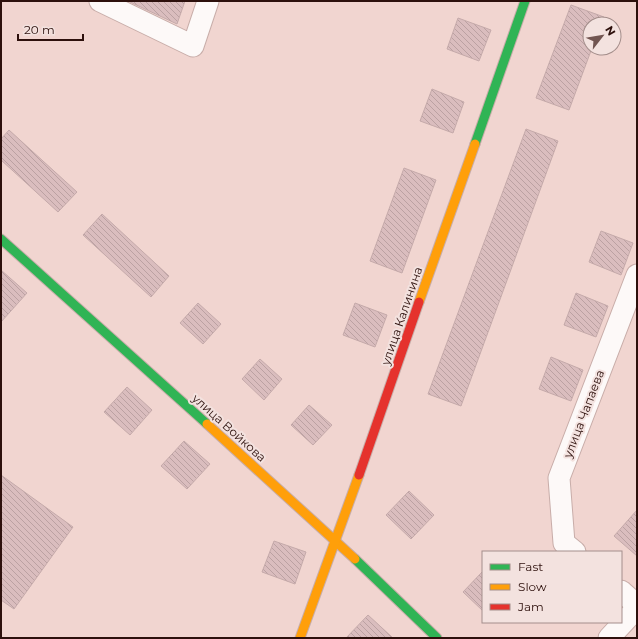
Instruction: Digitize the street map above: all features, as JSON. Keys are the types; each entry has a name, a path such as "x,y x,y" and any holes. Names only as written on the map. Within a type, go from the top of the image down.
{"street":[{"path":"100,1 193,46 208,1"},
{"name":"улица Калинина","path":"300,638 336,540 525,1"},
{"name":"улица Войкова","path":"1,239 336,540 437,638"},
{"name":"улица Чапаева","path":"574,551 564,542 559,478 637,275"},
{"path":"622,592 637,605"},
{"path":"609,638 637,608"}],"building":[{"path":"128,1 185,1 177,24"},
{"path":"571,5 601,16 582,16 582,56 589,56 569,110 536,98"},
{"path":"458,18 491,30 479,61 447,49"},
{"path":"432,89 464,102 453,133 420,121"},
{"path":"526,129 558,141 461,406 428,394"},
{"path":"9,130 77,192 58,212 1,160 1,139"},
{"path":"404,168 436,180 402,273 370,261"},
{"path":"102,214 169,276 151,297 83,235"},
{"path":"601,231 633,243 621,275 589,262"},
{"path":"1,270 27,293 1,322"},
{"path":"576,293 608,306 596,337 564,325"},
{"path":"198,303 221,324 203,344 180,323"},
{"path":"355,303 387,315 375,347 343,335"},
{"path":"551,357 583,370 571,401 539,389"},
{"path":"260,359 282,379 264,400 242,379"},
{"path":"127,387 152,410 130,435 104,412"},
{"path":"309,405 332,425 313,445 291,425"},
{"path":"184,441 210,464 187,489 161,466"},
{"path":"1,475 73,527 14,609 1,600"},
{"path":"409,491 434,515 411,539 386,515"},
{"path":"637,510 637,556 614,536"},
{"path":"274,541 306,552 295,584 262,572"},
{"path":"482,572 482,610 463,592"},
{"path":"368,615 393,638 346,638"}],"traffic: fast":[{"path":"475,144 525,1"},
{"path":"1,239 207,424"},
{"path":"355,559 437,638"}],"traffic: slow":[{"path":"419,302 475,144"},
{"path":"207,424 355,559"},
{"path":"300,638 359,475"}],"traffic: jam":[{"path":"359,475 419,302"}]}
